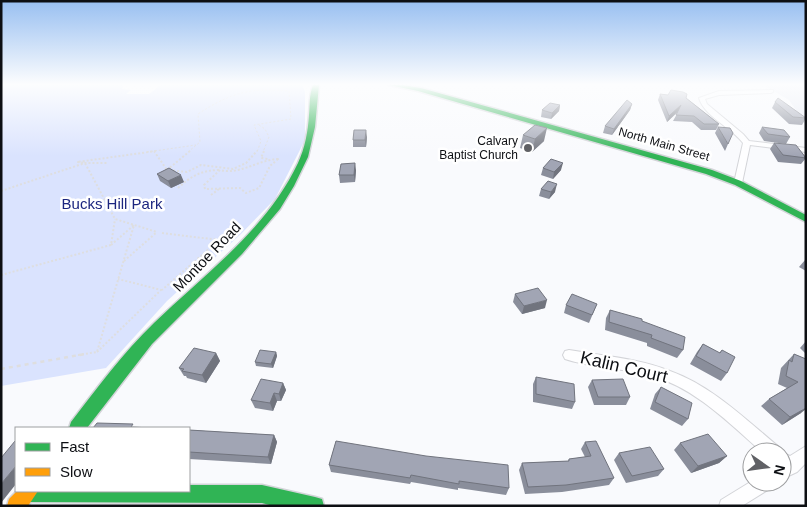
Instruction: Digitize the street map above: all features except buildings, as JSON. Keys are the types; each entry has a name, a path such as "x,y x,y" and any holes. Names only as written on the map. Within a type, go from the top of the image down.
{"street":[{"name":"Montoe Road","path":"78,427 136,351 244,242 273,208 299,168 308,142 314,116 313,109"},
{"name":"North Main Street","path":"493,109 710,172 738,183 806,219"},
{"path":"709,109 741,135 747,143 806,150"},
{"path":"738,183 747,143"},
{"name":"Kalin Court","path":"569,355 645,368 679,380 714,401 762,442"},
{"path":"792,461 806,454"},
{"path":"16,506 28,492 262,494 315,506"},
{"path":"727,506 749,492"}],"path":[{"path":"167,170 200,142 198,114 206,109"},
{"path":"154,151 167,170 187,172 201,165 233,169 246,163 257,152 261,141 254,125 291,119 290,109"},
{"path":"220,170 204,185 205,189 214,190 221,187 240,188 246,193 259,188 270,166 278,159 261,158 269,137 265,129 259,124"},
{"path":"108,163 77,162 197,144"},
{"path":"178,188 199,172 220,170 229,173 248,169 268,159"},
{"path":"1,191 85,163"},
{"path":"85,163 115,219 111,245"},
{"path":"211,195 221,187"},
{"path":"115,219 156,232 123,262"},
{"path":"1,275 111,245 134,225"},
{"path":"97,352 134,225"},
{"path":"1,369 97,352 218,240 162,233"},
{"path":"118,279 162,290"}],"shaded area":[{"path":"795,109 806,109 806,125"}],"green space":[{"name":"Bucks Hill Park","path":"1,109 305,109 305,140 275,199 241,234 167,301 106,368 1,386"}],"traffic: fast":[{"path":"78,427 136,352 158,328 238,251 275,209 302,163 312,127 313,109"},
{"path":"488,109 709,172 738,183 806,219"},
{"path":"27,493 262,494 315,506"}],"traffic: slow":[{"path":"16,506 28,492"}],"place":[{"name":"Calvary Baptist Church","path":"528,148"}]}
